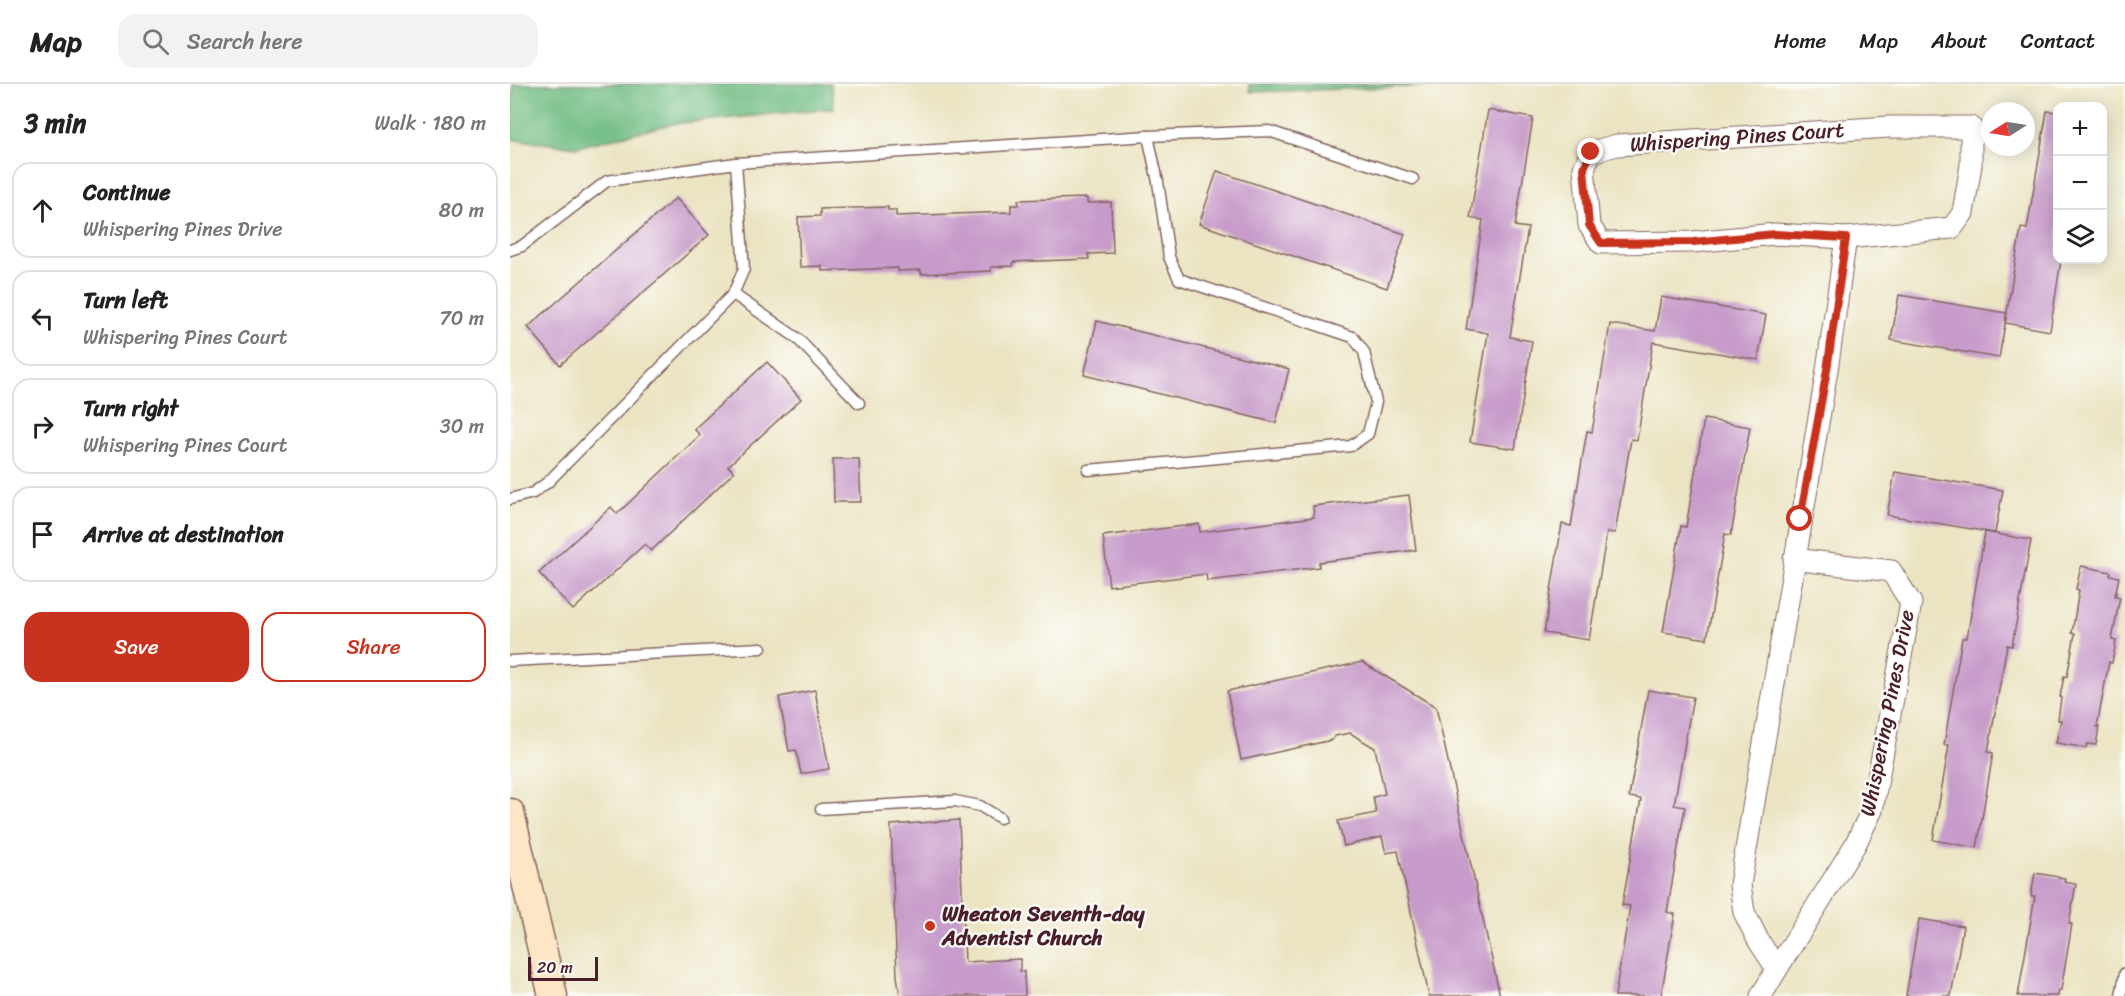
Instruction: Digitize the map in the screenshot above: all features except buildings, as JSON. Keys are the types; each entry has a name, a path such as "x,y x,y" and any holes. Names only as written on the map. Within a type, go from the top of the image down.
{"main road":[{"path":"510,813 553,996"}],"street":[{"name":"Whispering Pines Court","path":"1889,127 1971,127 1971,165 1963,213 1952,228 1846,238 1775,234 1693,242 1601,243 1589,225 1584,168 1591,152 1617,145 1889,127"},
{"path":"1777,969 1758,940 1744,912 1740,885 1827,370 1846,238"},
{"name":"Whispering Pines Drive","path":"1761,996 1855,845 1872,810 1911,603 1891,571 1794,559"}],"lane":[{"path":"510,250 522,246 607,181 736,163 1148,136 1269,131 1413,179"},
{"path":"1088,470 1351,446 1368,434 1376,402 1364,352 1353,337 1179,279 1169,257 1158,182 1148,136"},
{"path":"510,499 533,493 549,482 733,294 744,268 736,163"},
{"path":"733,294 797,338 859,403"},
{"path":"510,661 761,648"},
{"path":"821,809 955,801 980,806 1000,818"},
{"path":"2121,996 2125,974"}],"green space":[{"path":"513,84 831,84 834,108 671,124 577,147 510,139"},
{"path":"1249,84 1460,84 1461,85 1250,92"}],"place":[{"name":"Wheaton Seventh-day Adventist Church","path":"930,926"}],"route":[{"path":"1591,152 1584,168 1589,225 1601,243 1693,242 1775,234 1846,238 1827,370 1800,519"}]}
